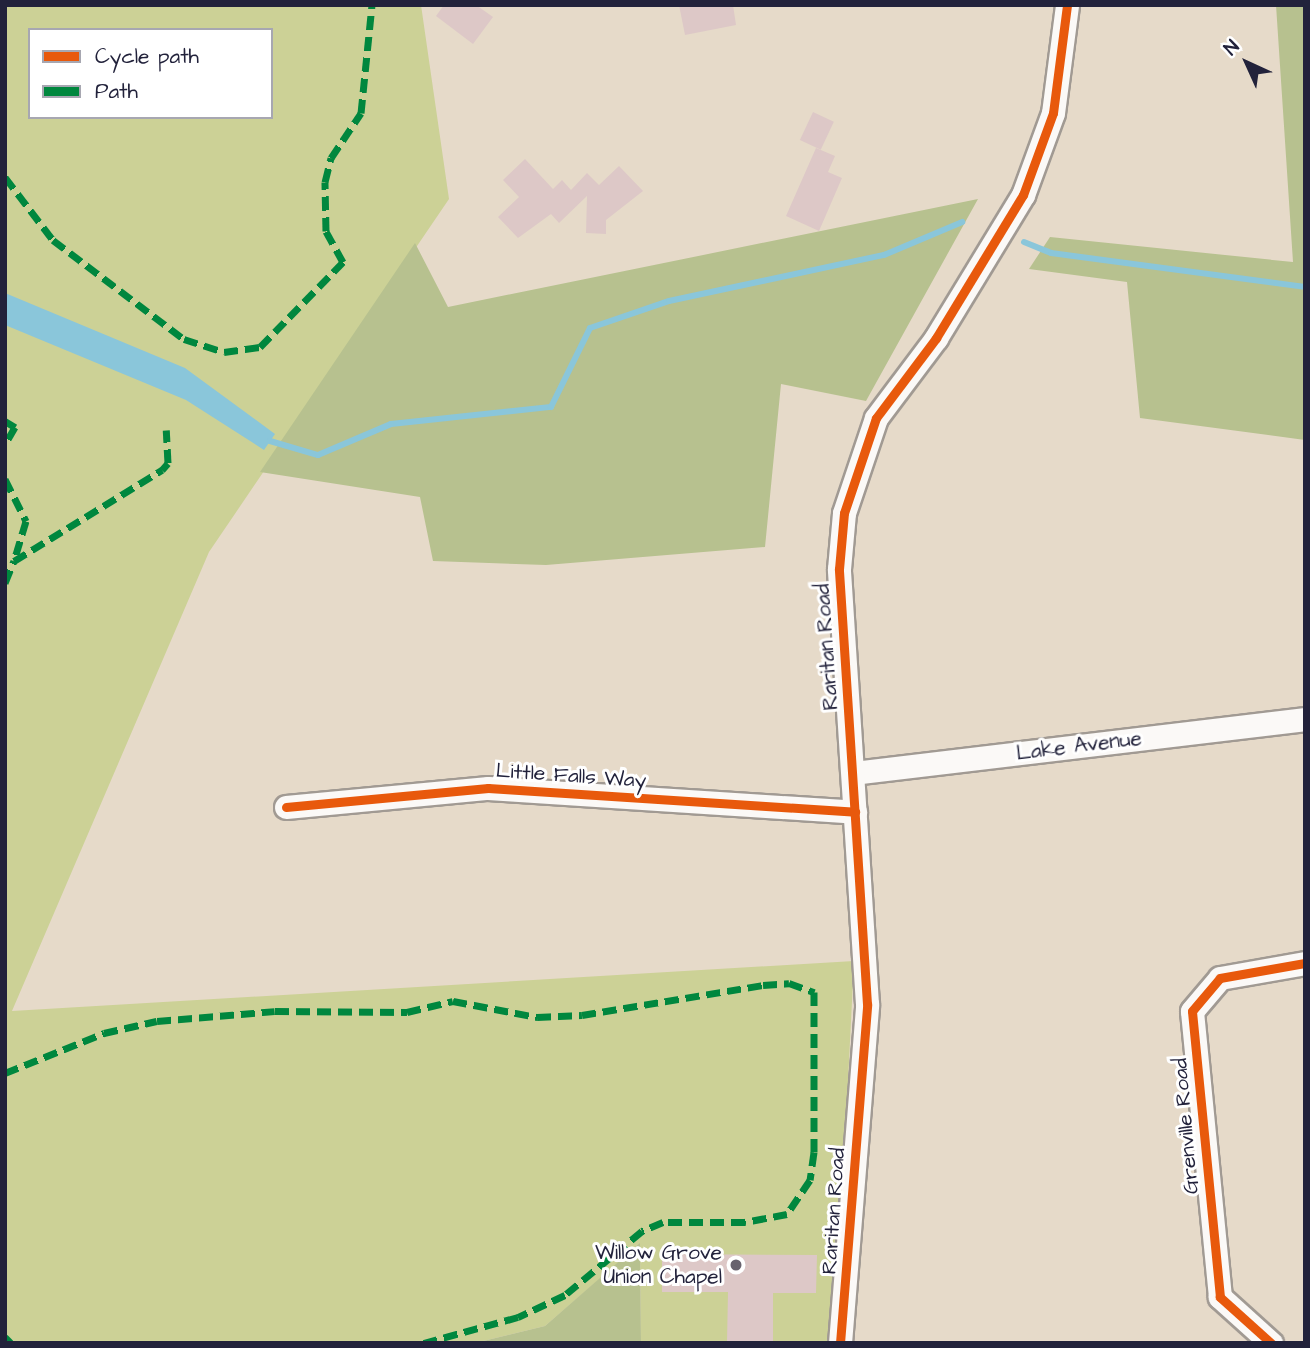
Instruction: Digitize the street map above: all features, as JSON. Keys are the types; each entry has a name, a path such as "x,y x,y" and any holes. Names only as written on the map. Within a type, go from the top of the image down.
{"street":[{"name":"Raritan Road","path":"840,1343 867,1004 839,569 851,480 893,389 936,338 1023,195 1053,113 1067,5"},
{"name":"Lake Avenue","path":"852,773 1305,719"},
{"name":"Little Falls Way","path":"286,807 488,788 855,811"},
{"name":"Grenville Road","path":"1271,1343 1220,1297 1192,1011 1220,978 1305,963"}],"green space":[{"path":"5,5 421,5 449,199 209,552 12,1011 854,961 835,1343 641,1343 640,1244 545,1326 475,1343 5,1343"},
{"path":"1276,5 1305,5 1305,440 1140,418 1127,282 1029,269 1050,237 1293,262"},
{"path":"978,199 866,401 781,384 765,547 546,565 433,561 420,497 260,472 415,243 448,307"},
{"path":"640,1243 641,1343 475,1343 545,1326"}],"water":[{"path":"5,293 185,368 275,434 264,450 186,400 5,325"}],"building":[{"path":"444,5 476,5 493,17 473,44 436,16"},
{"path":"679,5 733,5 736,25 685,35"},
{"path":"813,112 834,122 821,150 800,140"},
{"path":"816,148 835,156 828,172 842,178 819,231 786,216"},
{"path":"525,159 553,189 562,180 571,190 587,173 599,185 619,166 643,191 606,220 606,234 586,233 587,196 559,223 551,214 518,238 498,217 519,197 503,180"},
{"path":"662,1254 817,1255 816,1293 773,1293 773,1343 727,1342 728,1292 662,1292"}],"waterway":[{"path":"270,441 318,455 391,424 551,407 590,328 669,301 884,255 962,222"},
{"path":"1024,242 1051,253 1305,287"}],"marked path":[{"path":"5,177 53,240 184,339 224,352 260,347 343,262 326,231 325,182 331,158 361,113 372,5"},
{"path":"5,421 15,427 5,444"},
{"path":"5,479 26,521 14,561 162,470 168,463 166,430"},
{"path":"5,583 14,561"},
{"path":"5,1073 104,1033 157,1021 275,1011 407,1012 453,1001 537,1017 582,1015 763,985 789,983 814,992 814,1152 810,1180 787,1214 745,1222 663,1222 642,1231 565,1295 518,1317 424,1343"},
{"path":"5,1337 11,1343"}],"cycle path":[{"path":"840,1343 867,1004 839,569 844,513 876,418 936,338 1023,195 1053,113 1067,5"},
{"path":"286,807 488,788 855,812"},
{"path":"1271,1343 1220,1297 1192,1011 1220,978 1305,963"}],"place":[{"name":"Willow Grove Union Chapel","path":"736,1265"}]}
